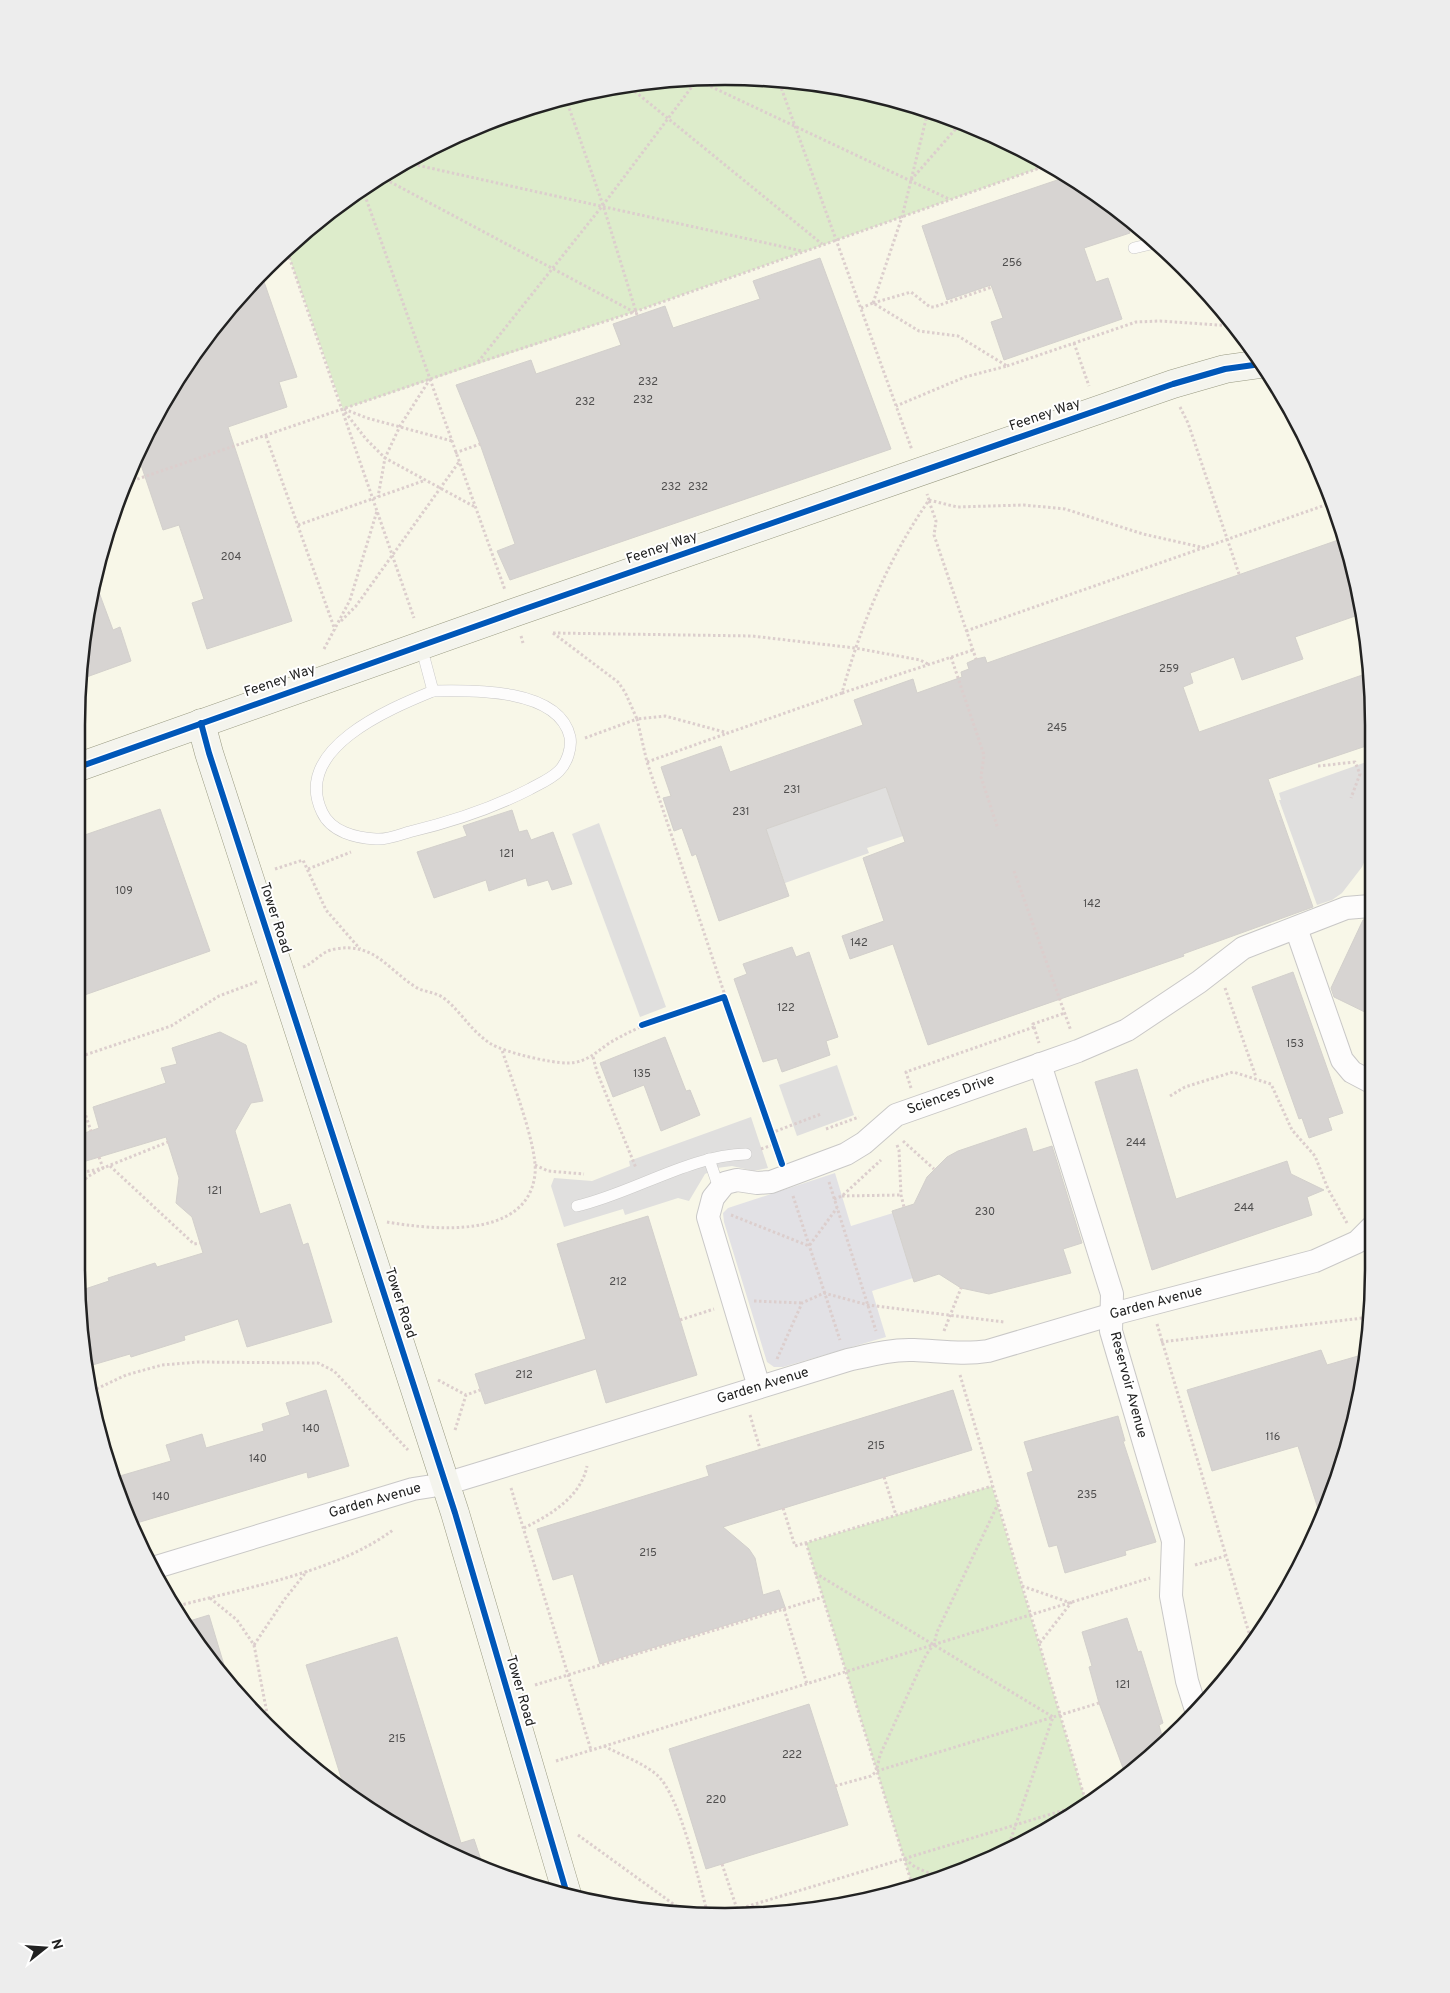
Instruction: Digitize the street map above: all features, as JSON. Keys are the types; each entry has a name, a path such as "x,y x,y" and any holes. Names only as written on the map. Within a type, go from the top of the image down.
{"street":[{"name":"Feeney Way","path":"85,765 513,613 1173,384 1225,369 1254,365"},
{"name":"Tower Road","path":"202,723 215,771 445,1484 565,1887"},
{"name":"Sciences Drive","path":"720,1188 731,1181 763,1183 787,1177 854,1150 896,1115 1078,1051 1126,1030 1219,968 1229,957 1243,948 1346,908 1365,906"},
{"path":"1296,928 1342,1060 1352,1072 1365,1079"},
{"name":"Reservoir Avenue","path":"1040,1064 1112,1294 1113,1314 1111,1331 1173,1540 1171,1596 1187,1681 1194,1703"},
{"path":"720,1188 709,1209 709,1224 759,1387"},
{"name":"Garden Avenue","path":"159,1566 413,1489 445,1484 759,1387 870,1355 913,1350 969,1354 988,1351 1113,1314 1298,1267 1329,1256 1364,1234"}],"lane":[{"path":"1134,248 1148,245"},
{"path":"421,646 433,691"},
{"path":"433,691 486,691 538,703 559,716 568,728 571,743 566,759 558,771 512,798 446,823 382,839 364,839 336,830 324,818 316,793 318,778 325,761 334,748 361,726 392,708 433,691"},
{"path":"577,1206 605,1199 721,1155 746,1154"},
{"path":"710,1159 720,1188"}],"path":[{"path":"707,85 950,199"},
{"path":"477,363 603,205 692,86"},
{"path":"781,87 837,239 929,500 936,521 934,535 976,660"},
{"path":"634,91 822,244"},
{"path":"568,105 603,205 635,313"},
{"path":"873,303 902,217 926,118"},
{"path":"911,180 956,129"},
{"path":"416,165 803,251"},
{"path":"134,481 477,363 635,313 822,244 1040,169"},
{"path":"389,181 635,313"},
{"path":"365,196 513,613"},
{"path":"289,257 414,618"},
{"path":"861,308 911,292 930,307 934,307 992,287"},
{"path":"873,303 919,331 958,336 1007,366"},
{"path":"896,406 965,378 1142,321 1226,326"},
{"path":"1074,343 1089,386"},
{"path":"378,497 385,458 400,426 430,379"},
{"path":"343,409 367,418 452,441"},
{"path":"343,409 366,439 385,458 424,481 442,488 476,507"},
{"path":"1188,423 1239,574"},
{"path":"266,436 335,630"},
{"path":"456,453 480,444"},
{"path":"324,649 341,621 356,606 460,462"},
{"path":"298,525 424,481"},
{"path":"929,500 957,507 1024,505 1065,509 1143,534 1206,548"},
{"path":"842,693 868,612 895,555 929,500"},
{"path":"966,631 1326,505"},
{"path":"341,621 361,569 377,510"},
{"path":"782,1164 724,997 647,762 638,719 618,682 553,633 752,636 855,648 920,660 928,664"},
{"path":"647,762 842,693 973,650"},
{"path":"951,657 984,755 981,777 998,829"},
{"path":"571,743 638,719 665,716 728,733"},
{"path":"1318,766 1356,762 1360,774 1351,798"},
{"path":"308,870 382,839"},
{"path":"275,869 303,860 326,910 360,949"},
{"path":"1014,871 1078,1051"},
{"path":"310,965 316,957 335,949 360,949 374,954 414,986 434,991 446,1000 473,1031 502,1049 568,1063 593,1057 611,1042 642,1025 724,997"},
{"path":"1219,968 1256,1077"},
{"path":"85,1055 171,1026 219,996 253,984"},
{"path":"913,1092 906,1072 1034,1027 1033,1024 1065,1013"},
{"path":"387,1222 435,1229 463,1228 489,1223 510,1215 532,1190 536,1173 532,1144 502,1049"},
{"path":"593,1057 597,1072 642,1185"},
{"path":"1170,1096 1185,1087 1233,1072 1256,1077 1271,1084 1292,1130 1315,1156 1328,1190 1364,1234"},
{"path":"85,1113 91,1131"},
{"path":"771,1133 822,1114"},
{"path":"826,1128 861,1116"},
{"path":"903,1141 934,1169"},
{"path":"85,1172 110,1166 168,1142"},
{"path":"897,1145 899,1150 901,1195 904,1207"},
{"path":"100,1157 103,1168"},
{"path":"535,1165 548,1171 584,1174"},
{"path":"110,1166 194,1244 200,1243"},
{"path":"85,1180 103,1168"},
{"path":"828,1179 878,1336"},
{"path":"791,1191 842,1346"},
{"path":"842,1196 901,1195"},
{"path":"809,1246 837,1208"},
{"path":"728,1214 809,1246"},
{"path":"961,1288 942,1337 960,1375 1085,1797"},
{"path":"754,1301 802,1303 824,1293 868,1305 1008,1322"},
{"path":"774,1367 802,1303"},
{"path":"1151,1304 1249,1635"},
{"path":"680,1320 709,1310"},
{"path":"1161,1342 1363,1318"},
{"path":"96,1389 126,1375 162,1364 198,1362 318,1363 334,1371 414,1456"},
{"path":"438,1380 466,1395 480,1390"},
{"path":"454,1431 466,1395"},
{"path":"750,1415 760,1449"},
{"path":"524,1528 568,1499 580,1487 587,1466"},
{"path":"884,1477 896,1515"},
{"path":"783,1508 795,1546 992,1486"},
{"path":"511,1488 590,1750"},
{"path":"877,1771 880,1755 926,1655 934,1644 937,1632 998,1504"},
{"path":"181,1605 307,1571 366,1548 393,1530"},
{"path":"806,1543 911,1880"},
{"path":"556,1761 1226,1556"},
{"path":"254,1646 284,1600 307,1571"},
{"path":"815,1573 1053,1717"},
{"path":"1022,1586 1071,1603"},
{"path":"210,1597 237,1620 254,1646 267,1716"},
{"path":"535,1685 823,1597"},
{"path":"1039,1644 1071,1603"},
{"path":"784,1609 807,1684"},
{"path":"835,1786 871,1776 877,1771 1099,1703"},
{"path":"1010,1841 1053,1717"},
{"path":"604,1746 655,1774 668,1790 679,1815 706,1908"},
{"path":"745,1908 1063,1811"},
{"path":"578,1835 678,1906"},
{"path":"904,1859 914,1867 931,1874"},
{"path":"722,1864 736,1908"}],"shaded area":[{"path":"725,85 809,90 850,97 931,119 970,134 1008,151 1081,193 1115,217 1178,272 1233,335 1257,369 1299,442 1331,519 1353,600 1360,641 1365,725 1365,1268 1360,1352 1353,1393 1331,1474 1316,1513 1299,1551 1257,1624 1233,1658 1178,1721 1115,1776 1081,1800 1008,1842 931,1874 850,1896 809,1903 767,1907 683,1907 641,1903 600,1896 519,1874 442,1842 369,1800 335,1776 272,1721 217,1658 193,1624 151,1551 119,1474 97,1393 90,1352 86,1310 85,725 90,641 97,600 119,519 151,442 193,369 217,335 272,272 335,217 369,193 442,151 480,134 519,119 600,97 641,90"},
{"path":"1365,762 1365,860 1342,893 1332,900 1317,905 1279,800 1281,800 1279,793"},
{"path":"886,787 903,836 867,848 869,853 785,883 766,829"},
{"path":"599,823 666,1007 640,1017 572,834"},
{"path":"837,1065 854,1115 797,1136 779,1085"},
{"path":"751,1117 768,1168 754,1171 732,1166 717,1168 705,1174 689,1201 678,1198 625,1215 623,1209 564,1227 551,1186 554,1178 592,1181 630,1166 629,1161"},
{"path":"835,1173 851,1226 893,1213 913,1278 872,1291 886,1337 783,1367 774,1367 767,1362 724,1222 723,1213 728,1208"}],"green space":[{"path":"683,86 767,86 809,90 850,97 931,119 1008,151 1039,168 634,312 343,409 289,257 335,217 405,171 442,151 519,119 600,97 641,90"},
{"path":"992,1486 1084,1798 1008,1842 970,1859 911,1880 806,1543"}],"building":[{"path":"1059,179 1081,193 1128,228 1130,233 1084,248 1096,282 1108,278 1122,319 1004,360 991,322 1003,318 991,285 947,300 922,226"},
{"path":"820,258 891,449 510,580 497,551 515,544 480,444 456,385 531,360 536,374 621,345 613,324 665,306 673,328 760,299 753,281"},
{"path":"264,281 297,377 279,382 287,407 228,427 292,621 207,649 192,603 204,599 179,525 163,530 141,465 171,405 193,369 217,335"},
{"path":"1337,540 1356,616 1295,637 1303,659 1242,680 1234,657 1190,673 1193,683 1183,687 1199,732 1363,675 1365,746 1268,779 1313,907 1183,954 1184,956 928,1045 893,944 850,959 842,936 884,921 863,858 905,842 886,787 766,829 789,896 719,921 696,854 692,856 682,828 674,831 663,798 671,796 661,767 721,746 730,772 863,725 854,700 913,679 917,693 962,677 961,672 969,669 967,663 976,659 985,657 987,663"},
{"path":"99,592 113,630 120,627 131,661 87,677 90,641"},
{"path":"160,809 210,951 85,995 85,835"},
{"path":"512,810 519,832 527,830 531,840 553,832 572,884 552,890 548,880 528,886 526,878 489,891 486,880 434,898 417,852 467,836 463,826"},
{"path":"1363,920 1365,920 1365,1012 1334,997 1331,988"},
{"path":"792,947 796,957 809,952 838,1037 826,1041 830,1055 782,1072 777,1058 763,1062 734,979 747,974 743,964"},
{"path":"1293,972 1343,1113 1328,1118 1332,1130 1309,1138 1302,1118 1299,1119 1252,987"},
{"path":"220,1032 246,1045 263,1101 251,1103 235,1131 260,1214 290,1204 303,1245 308,1243 332,1322 247,1347 238,1319 184,1336 185,1340 131,1357 130,1354 92,1365 85,1289 109,1281 108,1278 155,1263 157,1267 203,1253 192,1217 176,1203 179,1178 166,1137 85,1161 85,1133 99,1128 93,1107 166,1083 161,1068 177,1064 172,1048"},
{"path":"665,1037 686,1091 690,1090 700,1115 661,1131 644,1085 613,1097 600,1063"},
{"path":"1137,1069 1176,1199 1287,1161 1291,1174 1324,1190 1307,1197 1312,1215 1152,1270 1095,1082"},
{"path":"1026,1128 1033,1152 1052,1146 1082,1243 1063,1249 1071,1273 989,1294 961,1288 939,1274 914,1282 892,1211 914,1204 927,1177 947,1157 958,1151"},
{"path":"648,1216 697,1375 606,1403 596,1369 485,1404 475,1374 586,1339 557,1244"},
{"path":"1321,1350 1327,1365 1359,1356 1343,1434 1318,1508 1298,1446 1212,1471 1187,1390"},
{"path":"326,1390 349,1466 308,1478 307,1472 138,1523 120,1476 171,1461 166,1445 202,1434 206,1448 264,1431 262,1424 290,1415 286,1403"},
{"path":"953,1390 972,1450 723,1527 749,1549 755,1558 763,1595 779,1590 785,1607 600,1664 573,1574 553,1580 537,1529 709,1476 706,1466"},
{"path":"1118,1416 1125,1441 1123,1441 1156,1542 1125,1551 1126,1555 1065,1573 1057,1545 1049,1547 1027,1473 1033,1471 1024,1442"},
{"path":"209,1615 225,1667 217,1658 191,1621"},
{"path":"1127,1618 1138,1652 1141,1651 1163,1723 1159,1725 1162,1736 1125,1767 1123,1768 1099,1703 1089,1667 1092,1666 1082,1632"},
{"path":"397,1637 461,1843 474,1839 481,1859 442,1842 405,1822 342,1781 306,1665"},
{"path":"809,1704 848,1825 706,1869 669,1749"}],"cycle path":[{"path":"85,765 513,613 1173,384 1225,369 1254,365"},
{"path":"201,723 209,753 455,1513 565,1887"},
{"path":"642,1025 724,997 782,1164"}]}
